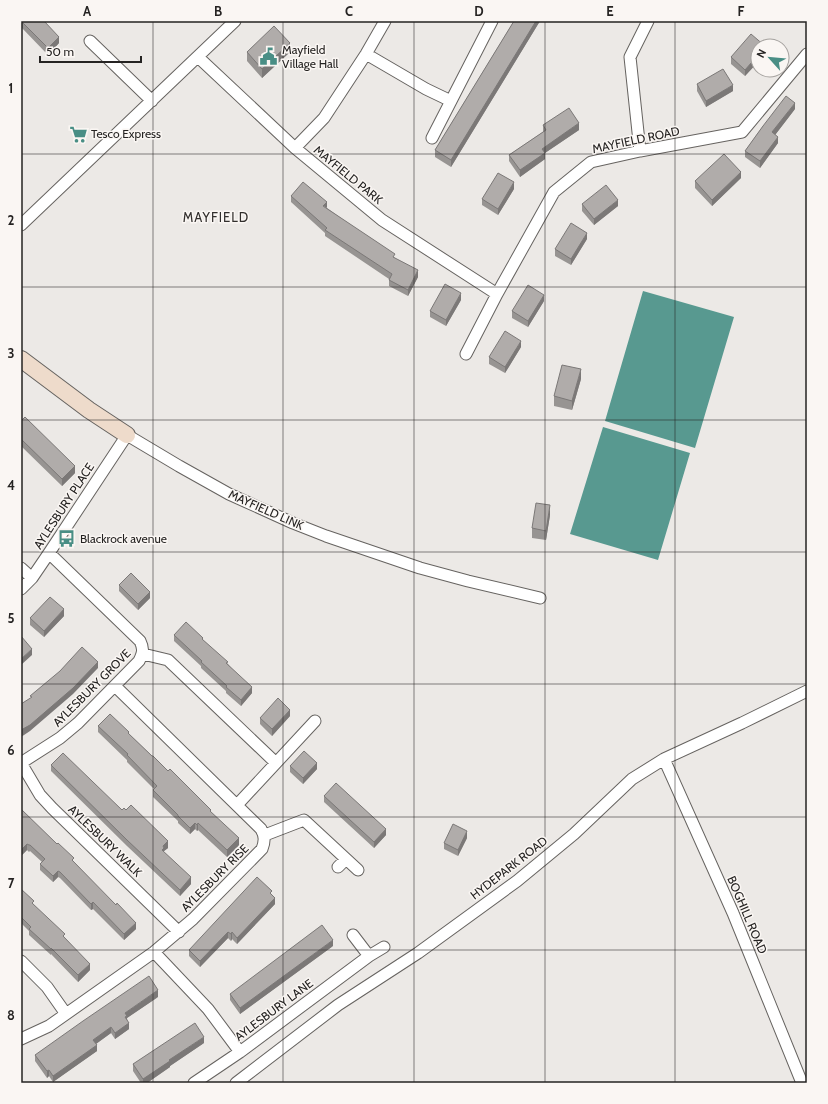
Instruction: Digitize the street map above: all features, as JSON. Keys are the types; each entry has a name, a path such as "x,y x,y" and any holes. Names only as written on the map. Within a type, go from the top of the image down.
{"street":[{"path":"21,225 234,21"},
{"path":"295,148 324,118 366,54 385,21"},
{"path":"432,138 492,21"},
{"path":"640,151 630,57 648,21"},
{"path":"90,41 152,101"},
{"path":"366,54 426,89 451,101"},
{"name":"MAYFIELD ROAD","path":"466,354 496,294 554,192 591,162 640,151 742,132 807,54"},
{"name":"MAYFIELD PARK","path":"198,57 295,148 382,220 496,294"},
{"name":"MAYFIELD LINK","path":"21,359 77,401 127,435 229,494 292,523 420,568 540,598"},
{"name":"AYLESBURY PLACE","path":"21,589 32,578 127,435"},
{"name":"AYLESBURY GROVE","path":"21,763 60,738 78,723 139,661 143,654 144,647 140,641 49,553"},
{"path":"21,568 32,578"},
{"path":"143,654 168,660 276,763"},
{"path":"115,686 237,805 265,835 304,820 358,870"},
{"name":"HYDEPARK ROAD","path":"236,1083 338,1005 418,953 517,881 574,834 632,779 664,759 807,691"},
{"path":"237,805 315,721"},
{"name":"BOGHILL ROAD","path":"664,759 733,913 802,1083"},
{"name":"AYLESBURY WALK","path":"21,763 40,795 52,808 179,932"},
{"name":"AYLESBURY RISE","path":"21,1039 49,1026 154,952 179,932 262,849 265,835"},
{"path":"338,867 346,859"},
{"path":"353,934 369,956"},
{"name":"AYLESBURY LANE","path":"194,1083 240,1052 369,956 384,947"},
{"path":"154,952 208,1009 240,1052"},
{"path":"21,961 47,987 66,1014"}],"water":[{"path":"643,291 734,317 695,448 605,421"},
{"path":"603,427 690,453 658,560 570,534"}],"building":[{"path":"21,21 44,21 59,37 48,48"},
{"path":"514,21 536,21 451,160 435,150"},
{"path":"274,26 290,43 262,69 247,52"},
{"path":"751,34 756,38 750,38 750,64 745,70 731,57"},
{"path":"723,69 733,85 706,101 697,84"},
{"path":"786,96 795,103 772,132 778,137 760,161 745,151"},
{"path":"569,108 579,123 542,149 545,153 520,170 509,155 546,130 543,125"},
{"path":"724,154 741,172 712,200 695,181"},
{"path":"498,173 514,182 498,209 482,199"},
{"path":"303,182 327,202 323,206 395,254 393,257 418,270 408,290 389,280 392,274 325,230 327,228 291,196"},
{"path":"606,185 618,200 594,219 582,204"},
{"path":"571,223 587,233 571,259 555,249"},
{"path":"445,284 461,293 446,320 430,311"},
{"path":"528,285 544,295 528,321 512,311"},
{"path":"505,331 521,341 505,367 489,357"},
{"path":"562,365 581,369 572,401 554,396"},
{"path":"25,417 75,466 62,479 21,439 21,421"},
{"path":"536,503 550,505 546,531 532,528"},
{"path":"131,573 150,592 138,604 119,585"},
{"path":"50,597 64,609 44,631 30,618"},
{"path":"186,622 252,687 241,700 174,635"},
{"path":"21,636 32,649 21,659"},
{"path":"82,647 98,662 73,688 30,725 21,730 21,704 32,697 30,696 60,671"},
{"path":"278,698 290,710 272,729 260,718"},
{"path":"110,714 168,771 170,769 211,810 210,811 239,838 227,850 198,823 197,825 195,823 190,828 153,790 157,786 127,755 128,754 98,726"},
{"path":"304,751 317,763 303,778 290,766"},
{"path":"63,753 122,810 124,808 126,810 131,805 168,841 163,846 164,848 162,850 191,877 180,890 51,765"},
{"path":"336,783 386,829 374,842 324,796"},
{"path":"21,809 57,844 58,843 74,858 72,860 116,905 117,903 136,923 124,934 93,902 91,904 60,872 58,871 53,876 40,864 45,859 30,845 27,844 22,849"},
{"path":"453,824 467,831 458,850 444,843"},
{"path":"257,877 272,891 270,893 275,898 237,938 232,932 231,934 228,932 200,961 189,950"},
{"path":"21,889 34,901 32,903 65,934 63,936 90,964 78,975 51,948 29,929 31,927 21,917"},
{"path":"322,925 333,940 240,1008 230,994"},
{"path":"149,976 158,990 125,1013 127,1016 125,1017 129,1023 115,1033 111,1027 93,1040 97,1045 53,1076 49,1070 47,1071 35,1055"},
{"path":"195,1023 204,1037 143,1079 133,1064"}],"place":[{"name":"Mayfield Village Hall","path":"269,57"},
{"name":"Tesco Express","path":"78,134"},
{"name":"Blackrock avenue","path":"67,539"}],"district":[{"name":"MAYFIELD","path":"216,217"}]}
